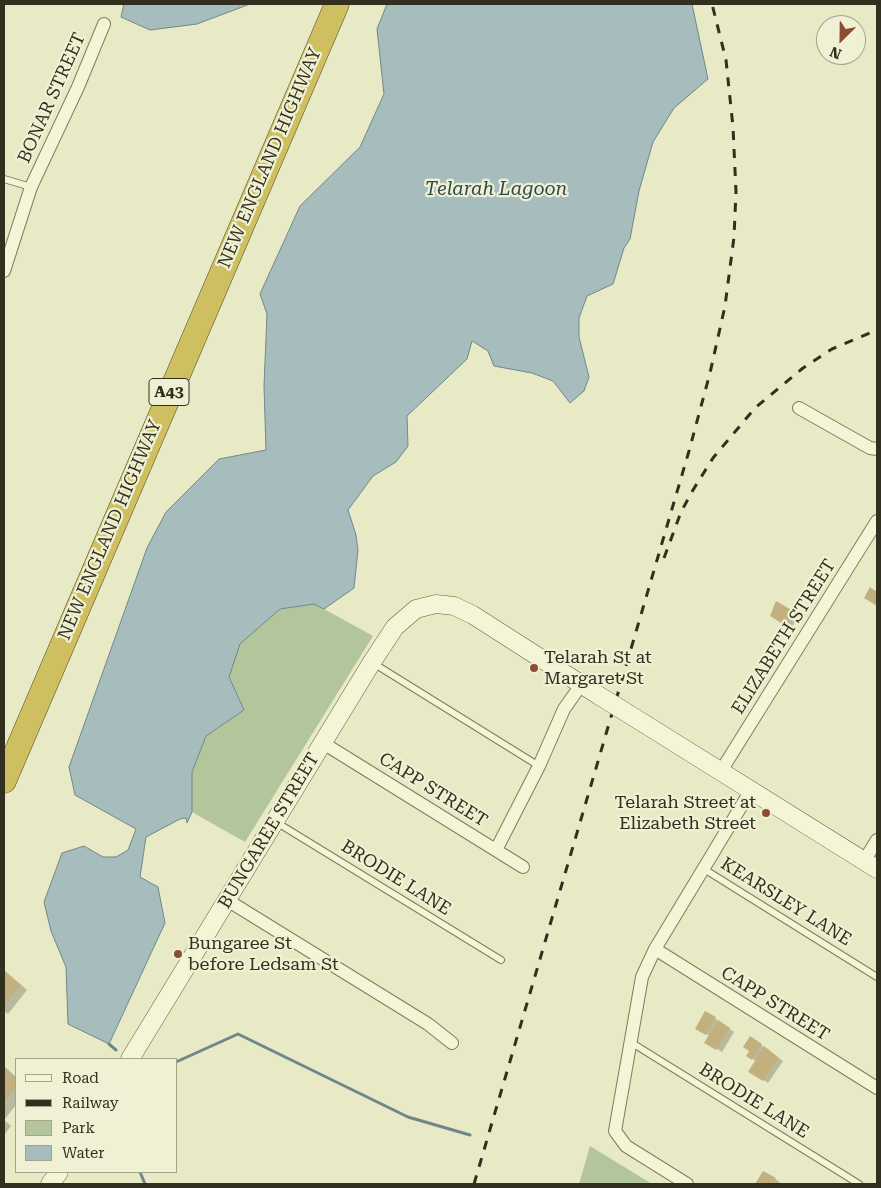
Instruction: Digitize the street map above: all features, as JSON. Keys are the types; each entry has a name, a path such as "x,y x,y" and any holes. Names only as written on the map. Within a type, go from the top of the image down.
{"highway":[{"name":"NEW ENGLAND HIGHWAY","path":"4,745 321,4"},
{"name":"NEW ENGLAND HIGHWAY","path":"4,781 337,4"}],"street":[{"name":"BONAR STREET","path":"4,271 31,187 78,87 104,24"},
{"path":"798,408 877,450"},
{"name":"ELIZABETH STREET","path":"721,771 877,521"},
{"name":"BUNGAREE STREET","path":"131,1058 372,662 395,627 416,609 436,604 454,606 473,615 581,684"},
{"path":"496,850 540,766 564,709 581,684 871,865 877,840"},
{"name":"CAPP STREET","path":"323,743 523,866"},
{"path":"687,1184 626,1146 614,1131 632,1043 642,977 655,949 751,790"},
{"path":"227,900 428,1024 452,1043"},
{"name":"CAPP STREET","path":"655,949 877,1088"},
{"path":"50,1184 58,1173"}],"lane":[{"path":"4,179 31,187"},
{"path":"372,662 540,766"},
{"name":"BRODIE LANE","path":"276,822 501,960"},
{"name":"KEARSLEY LANE","path":"704,869 877,977"},
{"name":"BRODIE LANE","path":"632,1043 859,1184"}],"green space":[{"path":"315,604 373,636 245,842 192,812 192,772 206,736 244,710 229,677 240,644 280,609"},
{"path":"590,1146 652,1184 579,1184"}],"water":[{"path":"124,4 250,4 197,24 150,30 121,17"},
{"name":"Telarah Lagoon","path":"387,4 692,4 708,79 674,108 653,142 639,191 630,239 624,248 613,284 587,296 579,318 579,337 589,377 584,391 570,403 553,381 532,373 494,366 488,351 472,341 467,359 407,416 408,446 396,462 373,476 348,510 356,535 358,550 354,588 324,609 314,604 280,609 240,644 229,677 244,710 206,736 192,772 192,812 187,823 186,818 180,819 146,837 140,877 158,887 165,923 109,1044 68,1024 66,967 51,931 44,902 62,853 84,846 103,857 116,857 128,850 136,829 75,795 69,767 147,548 166,512 219,459 266,450 264,386 267,314 260,294 300,206 360,147 384,94 377,29"}],"building":[{"path":"870,587 877,592 877,606 864,598"},
{"path":"776,601 795,612 786,626 770,616"},
{"path":"4,971 21,985 4,1005"},
{"path":"705,1011 716,1017 706,1035 695,1029"},
{"path":"718,1020 730,1028 716,1050 704,1043"},
{"path":"750,1036 762,1044 752,1060 746,1056 749,1051 743,1047"},
{"path":"764,1046 779,1058 763,1081 748,1072"},
{"path":"4,1067 15,1077 15,1088 4,1102"},
{"path":"763,1171 776,1178 772,1184 755,1184"}],"waterway":[{"path":"178,1061 238,1034 408,1117 470,1135"},
{"path":"109,1044 116,1050"},
{"path":"140,1173 145,1184"}],"railway":[{"path":"474,1184 689,451 710,373 725,306 734,237 736,192 733,127 726,60 712,4"},
{"path":"664,558 681,512 693,490 713,458 755,408 803,368 832,349 877,330"}],"place":[{"name":"Telarah St at Margaret St","path":"534,668"},
{"name":"Telarah Street at Elizabeth Street","path":"766,813"},
{"name":"Bungaree St before Ledsam St","path":"178,954"}]}
